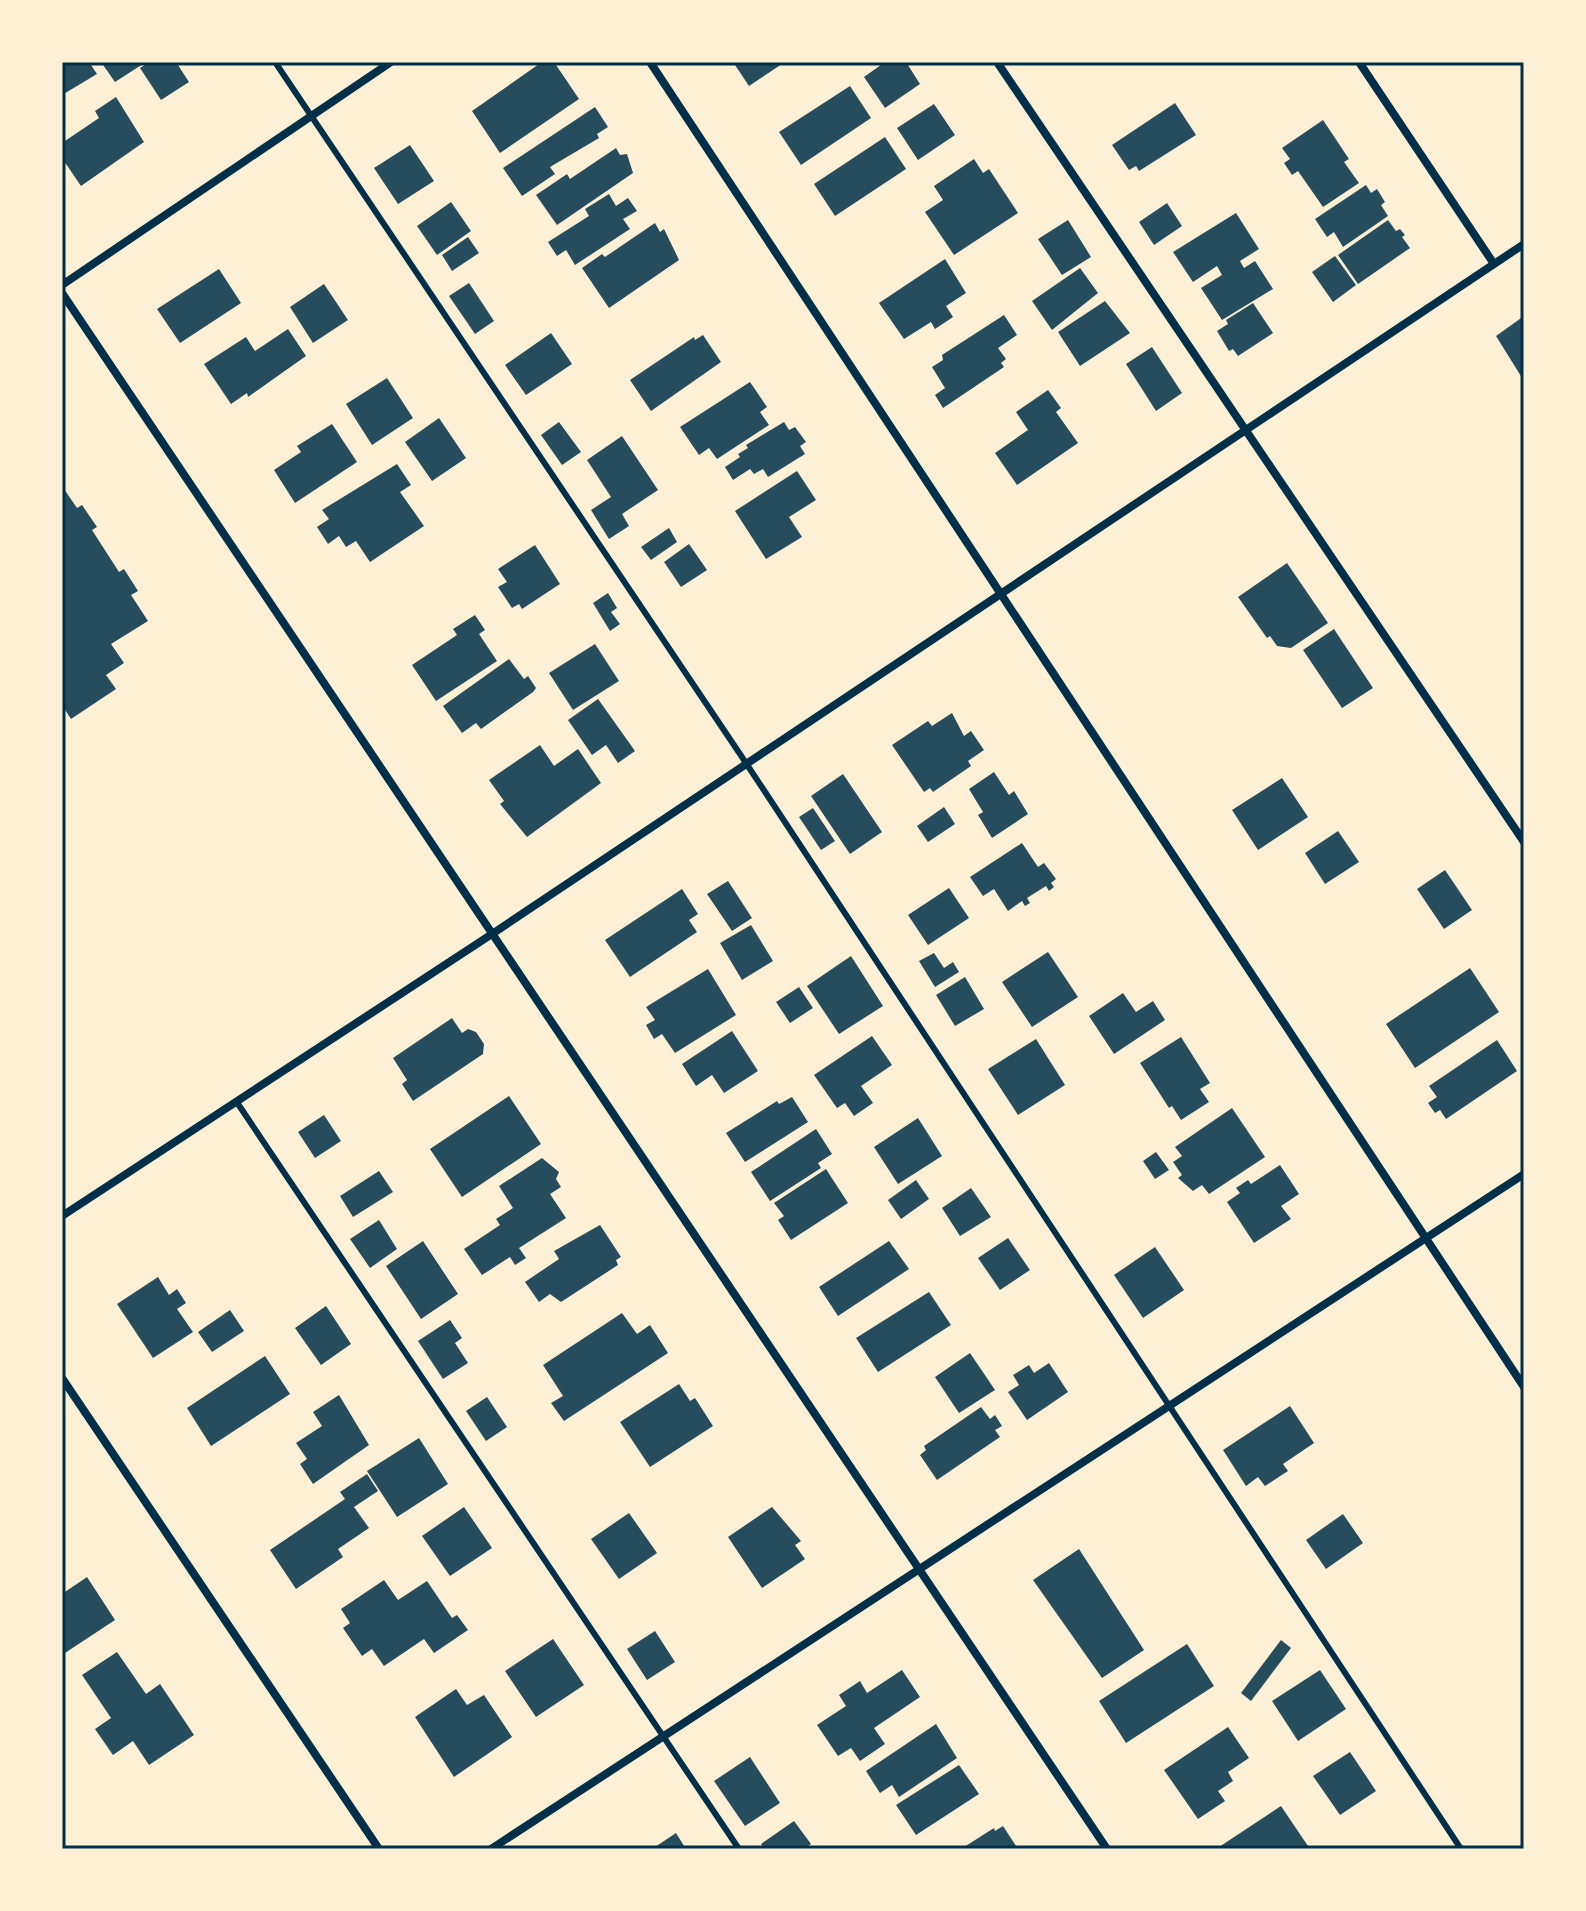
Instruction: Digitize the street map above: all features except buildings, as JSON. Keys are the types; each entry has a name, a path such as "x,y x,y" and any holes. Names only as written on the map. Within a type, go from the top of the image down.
{"street":[{"path":"62,285 391,62"},
{"path":"650,62 1524,1387"},
{"path":"997,62 1524,842"},
{"path":"1359,62 1494,264"},
{"path":"62,1216 492,934 1524,244"},
{"path":"62,293 1107,1849"},
{"path":"491,1849 1524,1174"},
{"path":"62,1378 379,1849"}],"lane":[{"path":"275,62 746,763 1461,1849"},
{"path":"236,1101 739,1849"}]}
